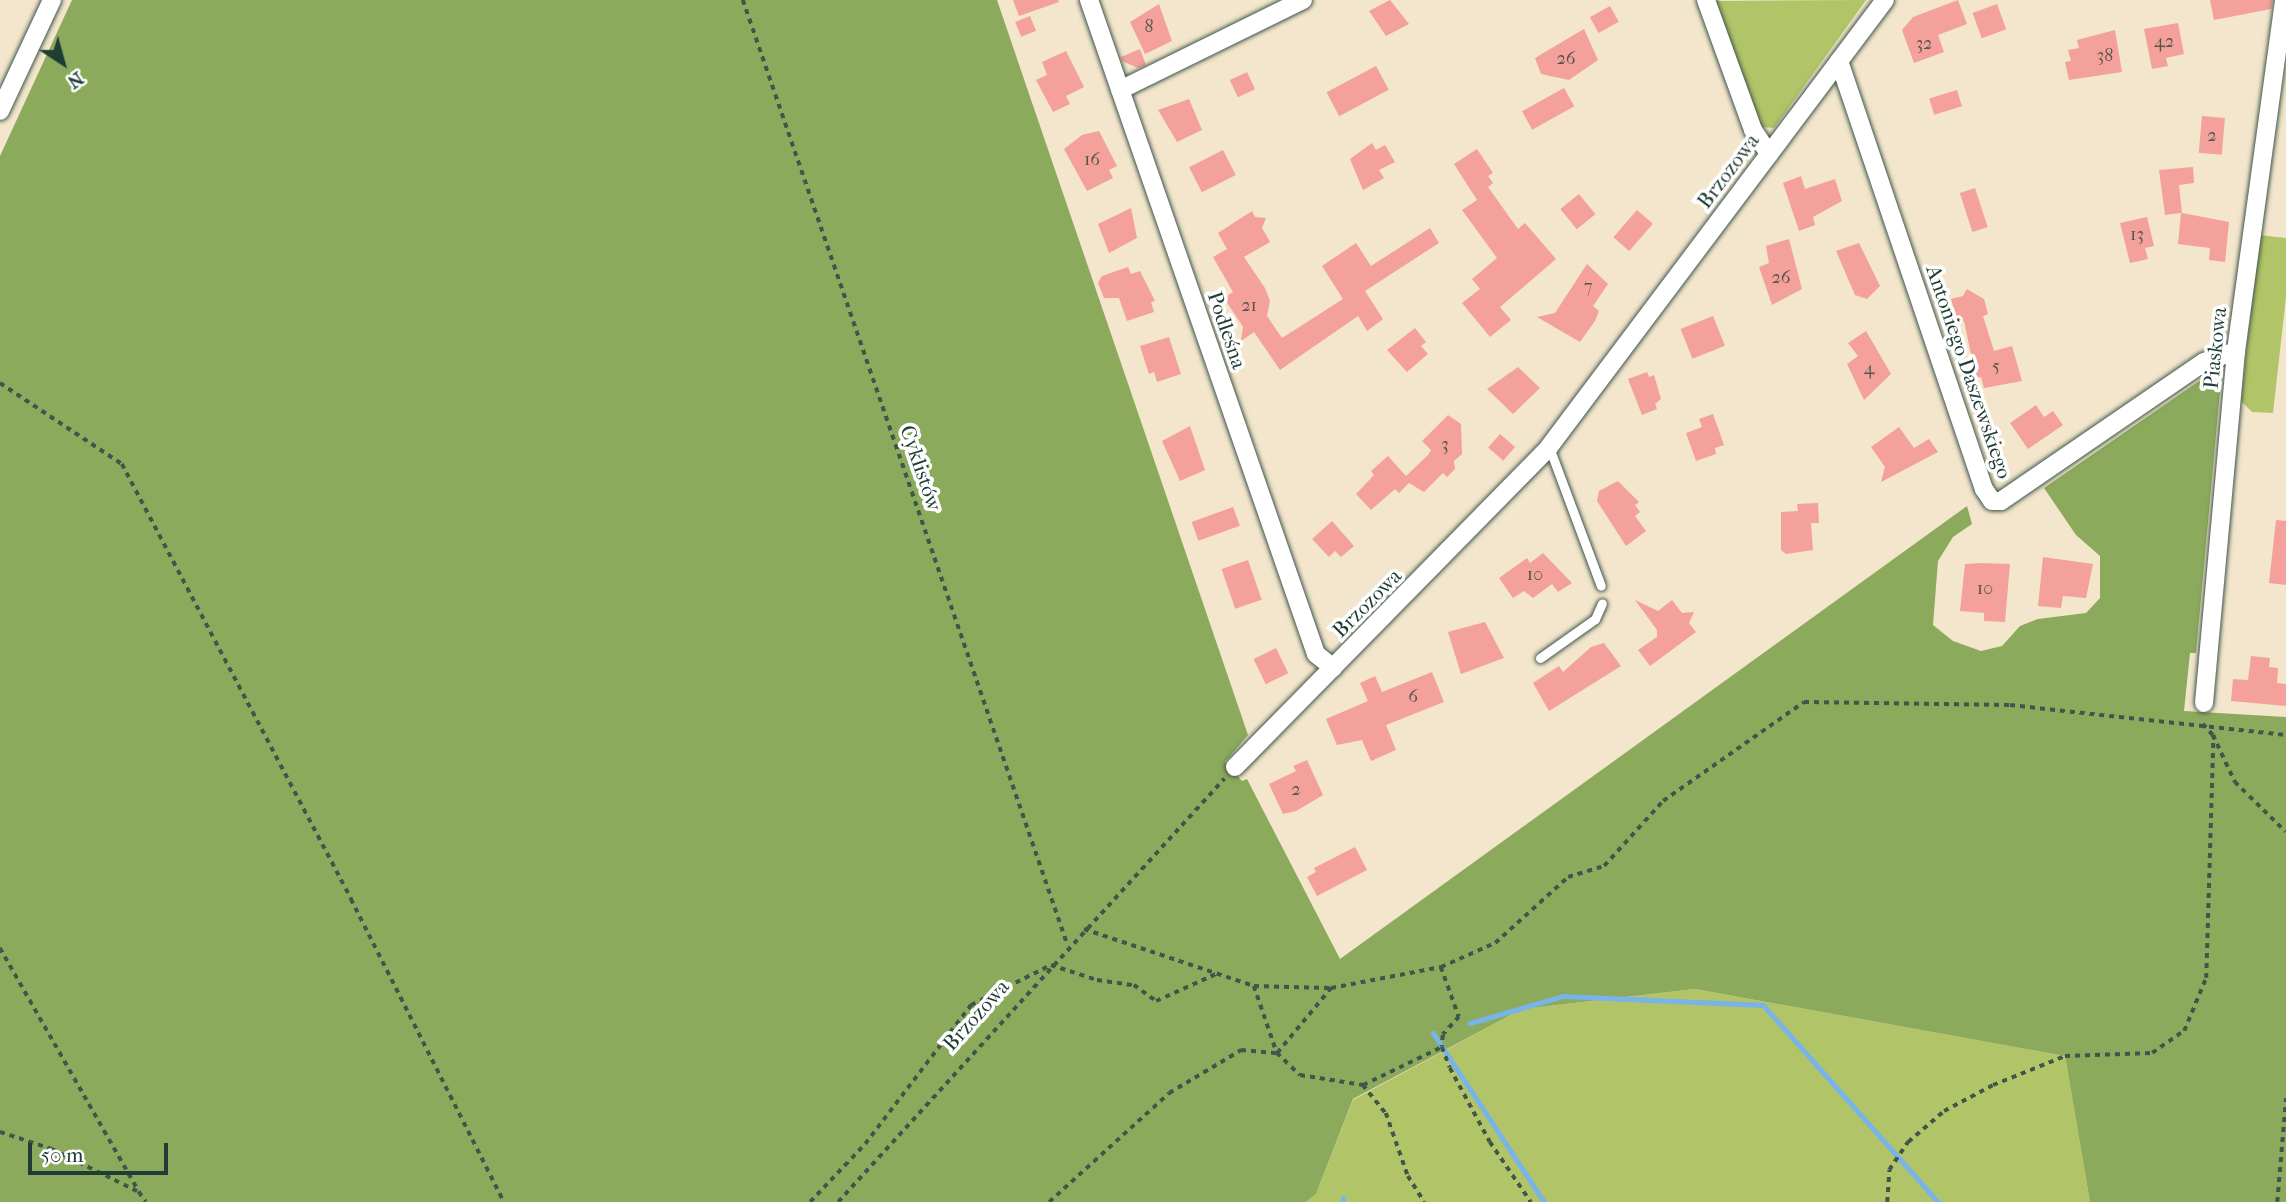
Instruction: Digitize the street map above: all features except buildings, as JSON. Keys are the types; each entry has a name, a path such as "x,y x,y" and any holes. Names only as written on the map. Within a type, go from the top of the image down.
{"street":[{"path":"0,111 52,0"},
{"name":"Podleśna","path":"1088,0 1316,654 1333,668"},
{"path":"1120,90 1303,0"},
{"path":"1706,0 1753,130 1769,154"},
{"name":"Brzozowa","path":"1235,767 1549,447 1885,0"},
{"name":"Piaskowa","path":"2204,703 2236,351 2284,0"},
{"name":"Antoniego Daszewskiego","path":"1839,61 1984,489 1992,501 2001,500 2204,362 2236,351"}],"lane":[{"path":"1549,447 1601,586"},
{"path":"1540,657 1595,619 1602,603"}],"path":[{"name":"Cyklistów","path":"743,0 1068,946"},
{"path":"0,383 122,464 351,899 504,1202"},
{"path":"1083,929 1254,986 1331,988 1441,967 1495,943 1568,877 1604,866 1663,801 1804,702 2010,705 2135,721 2203,724 2286,735"},
{"path":"2204,703 2203,724 2213,735 2235,782 2286,832"},
{"path":"1888,1202 1889,1170 1908,1142 1944,1111 1993,1085 2065,1056 2152,1053 2184,1031 2206,978 2213,735"},
{"name":"Brzozowa","path":"838,1202 1083,929 1235,767"},
{"path":"0,948 146,1202"},
{"path":"810,1202 865,1144 971,1004 1051,965 1097,980 1134,985 1156,1001 1216,974"},
{"path":"1441,967 1459,1017 1443,1035 1442,1047 1459,1089 1531,1202"},
{"path":"1254,986 1278,1053 1300,1075 1363,1085 1442,1047"},
{"path":"1278,1053 1331,988"},
{"path":"1049,1202 1169,1093 1241,1050 1278,1053"},
{"path":"1363,1085 1385,1113 1409,1177 1424,1202"},
{"path":"2277,1202 2286,1098"},
{"path":"0,1132 52,1149 139,1192"}],"green space":[{"path":"72,0 997,0 1248,735 1225,762 1242,781 1247,779 1340,959 1967,506 1972,524 1953,537 1938,561 1933,625 1953,641 1981,651 2002,646 2020,626 2038,619 2086,613 2100,598 2100,556 2076,535 2044,488 2202,379 2220,391 2196,653 2190,653 2184,711 2286,717 2286,1202 2090,1202 2065,1056 1695,989 1522,1009 1353,1099 1316,1194 1306,1202 0,1202 0,156"},
{"path":"1866,0 1774,128 1762,127 1715,1"},
{"path":"2259,235 2286,238 2286,297 2273,413 2252,412 2241,401"},
{"path":"1695,989 2065,1056 2090,1202 1306,1202 1316,1194 1353,1100 1522,1009"}],"waterway":[{"path":"1470,1023 1563,996 1763,1005 1938,1202"},
{"path":"1433,1033 1544,1202"}]}
